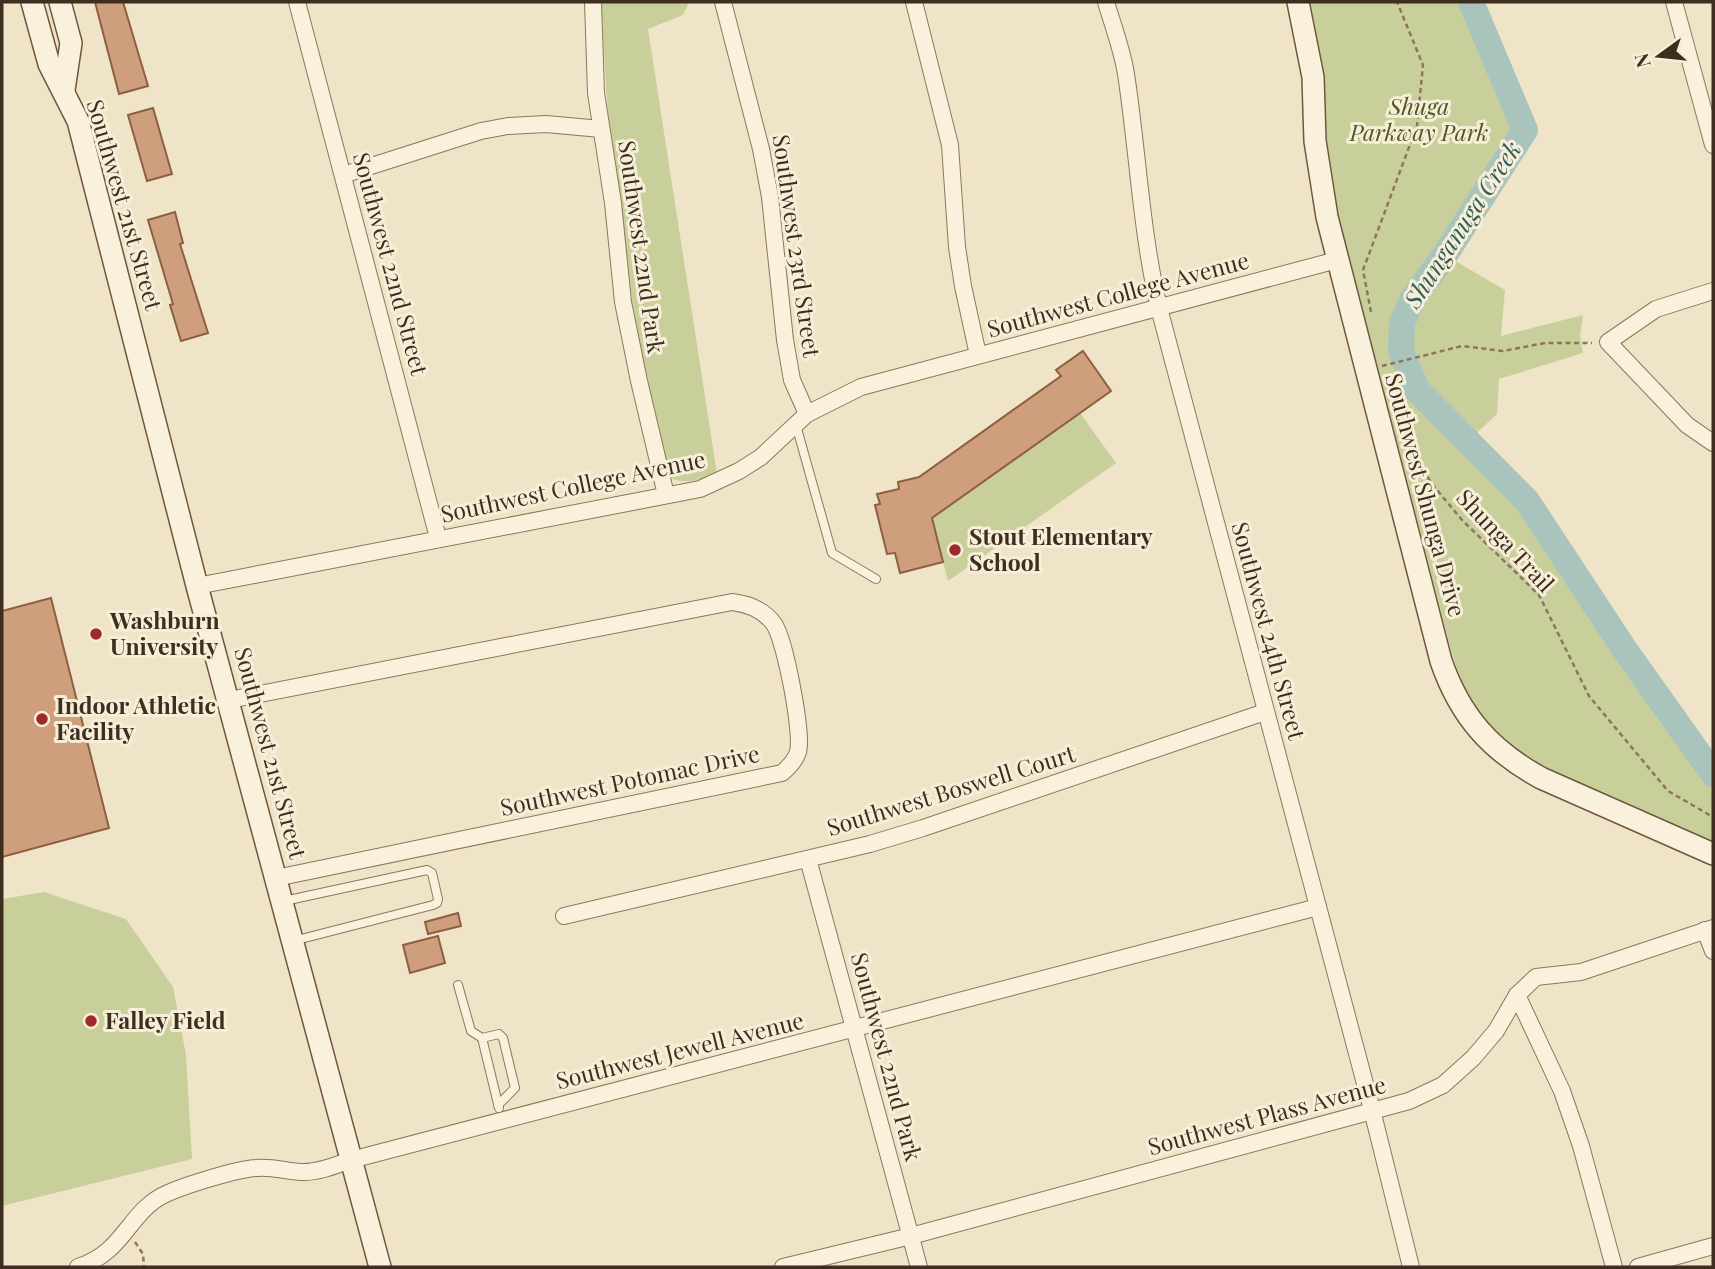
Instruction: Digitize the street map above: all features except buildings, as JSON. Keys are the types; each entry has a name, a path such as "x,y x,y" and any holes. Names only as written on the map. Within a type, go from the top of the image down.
{"main road":[{"name":"Southwest 21st Street","path":"32,2 49,64 78,121 198,586 380,1267"},
{"name":"Southwest 21st Street","path":"60,2 71,43 64,90"},
{"name":"Southwest Shunga Drive","path":"1298,2 1313,77 1320,177 1336,260 1441,661 1453,692 1485,737 1517,765 1713,854"}],"street":[{"name":"Southwest 22nd Street","path":"297,2 438,538"},
{"name":"Southwest 22nd Park","path":"593,2 595,82 613,204 623,302 666,495"},
{"name":"Southwest 23rd Street","path":"723,2 771,197 785,340 802,420"},
{"path":"914,2 950,145 957,247 978,355"},
{"name":"Southwest 24th Street","path":"1106,2 1126,73 1148,261 1159,308 1372,1110 1411,1267"},
{"path":"1674,2 1713,145"},
{"path":"343,175 481,131 508,126 546,124 601,129"},
{"name":"Southwest College Avenue","path":"198,586 700,489 739,471 761,457 802,420 861,387 1336,260"},
{"path":"1713,291 1656,309 1608,342 1687,425 1713,443"},
{"name":"Southwest Potomac Drive","path":"229,700 732,602 749,605 764,614 775,626 783,645 799,738 794,760 782,773 276,878"},
{"name":"Southwest Boswell Court","path":"564,916 808,859 923,828 1265,712"},
{"name":"Southwest 22nd Park","path":"808,859 919,1267"},
{"name":"Southwest Jewell Avenue","path":"78,1267 106,1254 125,1234 135,1218 155,1200 177,1189 253,1168 315,1171 500,1113 855,1029 1318,907"},
{"path":"1709,929 1713,951"},
{"name":"Southwest Plass Avenue","path":"783,1267 911,1236 1409,1101 1443,1085 1474,1058 1496,1031 1517,995 1536,977 1581,972 1709,929"},
{"path":"1517,995 1562,1091 1581,1146 1614,1267"},
{"path":"1638,1267 1713,1247"}],"lane":[{"path":"802,420 832,553 876,579"},
{"path":"282,902 428,870 432,873 437,903 293,941"},
{"path":"458,985 471,1031 482,1038 500,1113"},
{"path":"482,1038 499,1034 503,1038 515,1082 515,1088 500,1113"}],"path":[{"path":"1373,321 1363,270 1417,126 1423,65 1397,2"},
{"path":"1383,366 1457,347 1503,351 1545,344 1608,342"},
{"name":"Shunga Trail","path":"1401,430 1408,447 1432,484 1462,520 1539,595 1589,696 1668,791 1713,817"},
{"path":"125,1234 136,1243 143,1254 144,1267"}],"green space":[{"path":"601,2 689,2 683,15 648,29 717,474 693,481 669,477 637,333 609,135"},
{"name":"Shuga Parkway Park","path":"1309,2 1471,2 1525,130 1445,255 1505,290 1501,336 1583,315 1580,335 1583,353 1499,379 1497,414 1468,441 1527,501 1623,647 1713,774 1713,843 1540,767 1505,743 1474,707 1466,693 1453,657 1337,213 1327,148 1320,51"},
{"path":"1080,413 1116,463 948,581 932,518"},
{"name":"Falley Field","path":"44,892 126,919 173,987 186,1055 192,1159 2,1206 2,899"}],"waterway":[{"name":"Shunganuga Creek","path":"1471,2 1525,130 1445,255 1413,298 1402,323 1401,351 1417,390 1527,501 1623,647 1713,774"}],"place":[{"name":"Stout Elementary School","path":"955,550"},
{"name":"Washburn University","path":"96,634"},
{"name":"Indoor Athletic Facility","path":"42,719"},
{"name":"Falley Field","path":"91,1021"}]}
